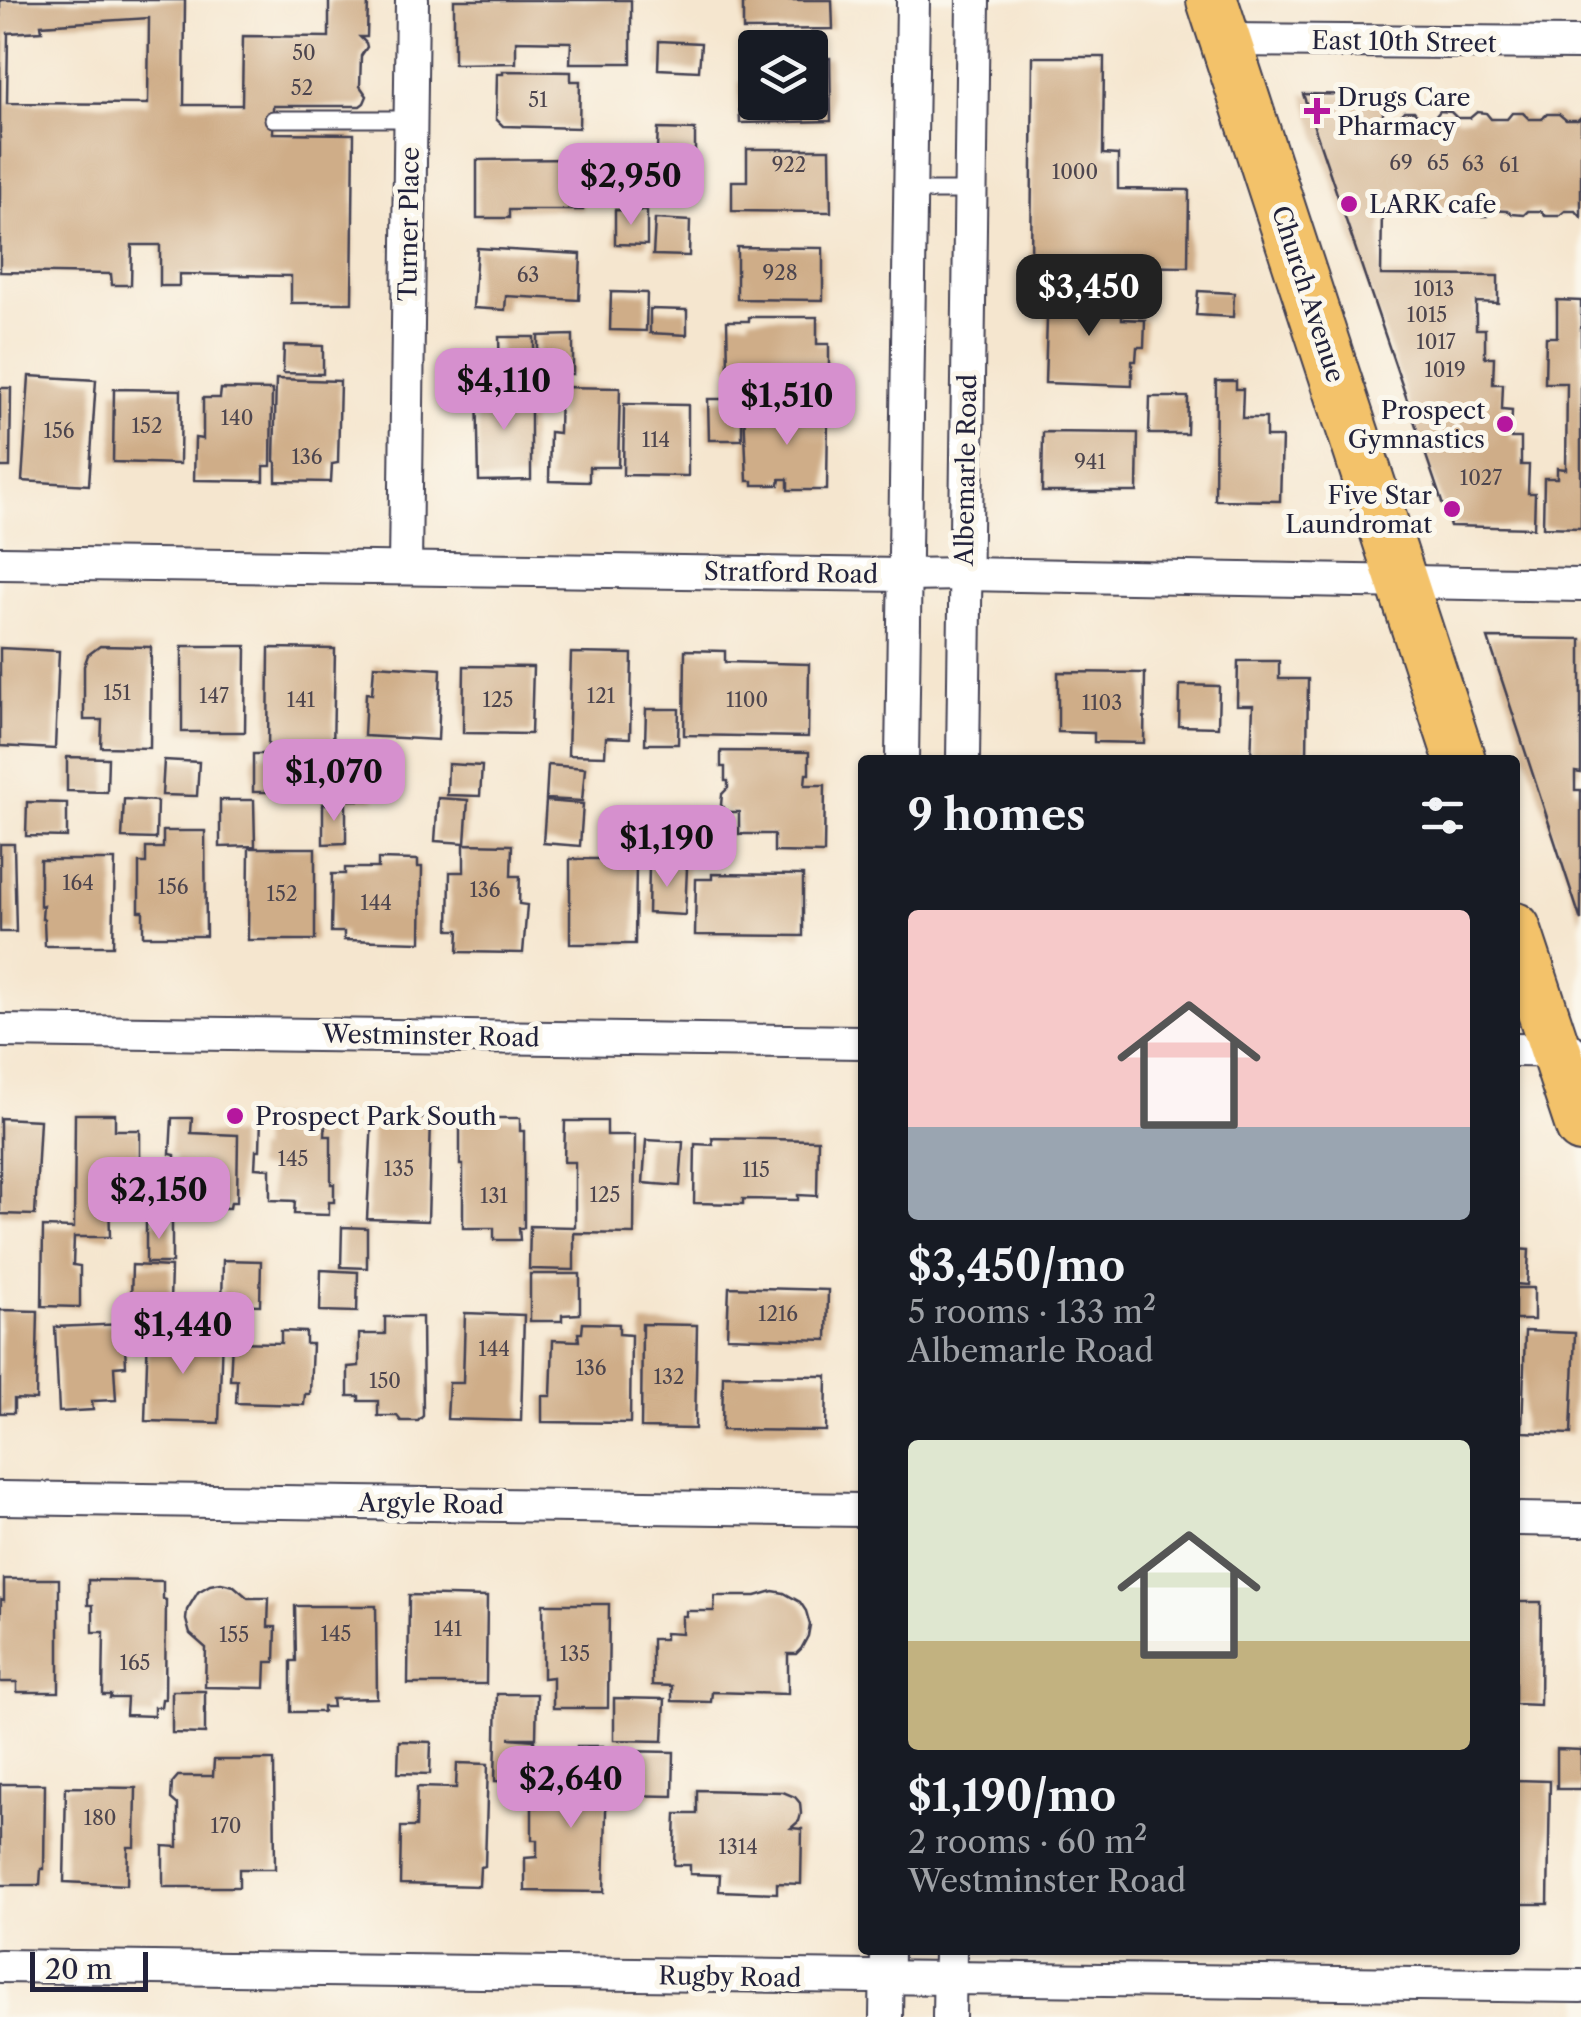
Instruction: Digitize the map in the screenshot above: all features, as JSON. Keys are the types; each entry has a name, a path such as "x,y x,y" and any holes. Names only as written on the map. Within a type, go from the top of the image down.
{"main road":[{"name":"Church Avenue","path":"1219,20 1458,755"},
{"path":"1520,945 1551,1051 1581,1127"}],"street":[{"name":"Turner Place","path":"405,568 412,0"},
{"path":"902,755 912,0"},
{"name":"Albemarle Road","path":"963,755 973,0"},
{"name":"East 10th Street","path":"1219,20 1581,44"},
{"name":"Stratford Road","path":"0,563 1581,585"},
{"name":"Westminster Road","path":"0,1030 858,1042"},
{"name":"Argyle Road","path":"0,1498 858,1510"},
{"path":"1520,1519 1581,1520"},
{"path":"886,1964 886,2017"},
{"name":"Rugby Road","path":"0,1966 886,1964 1581,1986"},
{"path":"949,2017 950,1965"}],"lane":[{"path":"273,120 410,119"},
{"path":"910,191 969,191"}],"building":[{"path":"0,0 185,0 184,105 242,105 243,36 329,37 329,0 368,0 367,37 360,37 367,47 361,56 360,86 367,96 364,103 273,106 273,133 354,134 352,303 291,303 291,276 179,274 179,286 160,286 160,245 132,245 131,285 112,285 111,274 0,272","holes":["149,18 148,104 7,103 8,33 42,31 41,25"]},
{"path":"454,0 631,0 631,63 570,63 571,42 516,41 516,63 454,64"},
{"path":"743,0 832,0 833,29 743,30"},
{"path":"659,41 701,43 699,71 658,69"},
{"path":"1033,57 1104,57 1103,154 1118,155 1118,189 1189,190 1188,267 1031,265"},
{"path":"828,58 831,121 740,123 740,120 828,120"},
{"path":"571,72 571,81 580,81 579,128 503,126 496,119 497,74"},
{"path":"1303,94 1383,95 1383,117 1399,118 1404,111 1414,111 1420,118 1434,118 1440,111 1451,112 1457,118 1470,118 1477,112 1486,113 1491,119 1507,119 1512,113 1523,113 1529,119 1542,119 1547,114 1559,114 1566,120 1581,117 1581,217 1576,211 1545,216 1541,211 1524,215 1490,210 1487,216 1473,216 1468,210 1438,214 1433,209 1419,209 1415,214 1402,214 1396,208 1382,208 1381,275 1498,276 1498,303 1476,302 1476,329 1485,329 1485,357 1494,357 1493,384 1503,384 1502,410 1512,411 1511,438 1521,438 1521,465 1529,465 1528,493 1535,493 1534,528 1450,526"},
{"path":"658,129 695,130 695,168 656,167"},
{"path":"747,149 830,149 831,212 732,211 732,181 747,181"},
{"path":"582,159 583,210 509,210 509,218 477,218 477,160"},
{"path":"615,210 647,211 647,245 615,244"},
{"path":"655,219 690,221 689,256 653,255"},
{"path":"737,247 823,248 823,300 737,299"},
{"path":"477,248 581,254 579,300 506,296 505,310 473,308"},
{"path":"1048,287 1108,289 1108,312 1122,312 1122,319 1145,320 1144,347 1137,347 1136,361 1132,361 1132,386 1045,383"},
{"path":"1198,291 1234,293 1233,317 1196,315"},
{"path":"611,292 647,293 646,331 610,330"},
{"path":"1557,300 1581,301 1581,528 1543,527 1544,478 1557,478 1557,468 1566,469 1567,383 1545,383 1546,337 1557,337"},
{"path":"650,309 687,310 687,335 650,333"},
{"path":"749,317 817,317 817,344 829,344 829,394 749,395 749,368 728,368 727,321 749,321"},
{"path":"573,335 573,374 538,374 538,336"},
{"path":"499,337 534,337 534,375 500,376"},
{"path":"284,345 323,346 323,374 283,373"},
{"path":"29,376 96,380 89,485 22,481"},
{"path":"276,379 340,381 338,463 332,464 331,482 276,481"},
{"path":"1216,381 1236,381 1236,389 1243,389 1242,418 1266,418 1266,437 1282,437 1280,501 1215,500"},
{"path":"531,386 531,480 479,481 477,387"},
{"path":"560,387 620,388 618,467 589,467 589,482 549,481 550,432 559,433"},
{"path":"0,388 11,388 10,467 0,467"},
{"path":"114,389 181,390 180,464 113,462"},
{"path":"221,389 272,390 271,466 264,466 264,481 194,480 195,438 203,439 203,398 220,398"},
{"path":"1150,397 1188,397 1187,434 1149,434"},
{"path":"708,399 742,399 742,440 709,440"},
{"path":"624,404 688,405 688,476 623,475"},
{"path":"744,409 828,410 827,490 788,490 788,479 780,479 779,485 753,485 753,481 747,481"},
{"path":"1043,432 1138,433 1137,492 1042,492"},
{"path":"1488,638 1581,639 1581,773 1575,772 1575,790 1581,790 1581,921"},
{"path":"100,646 151,647 150,748 101,747 102,720 84,720 84,666 88,655"},
{"path":"182,646 246,646 245,732 182,732"},
{"path":"0,648 59,651 55,749 0,746"},
{"path":"269,648 335,649 333,752 326,752 326,760 298,760 298,752 268,751"},
{"path":"685,650 725,651 725,662 809,664 808,737 684,735"},
{"path":"571,653 632,654 630,738 606,737 605,756 568,755"},
{"path":"1238,661 1279,661 1279,679 1308,679 1307,755 1251,755 1253,705 1237,705"},
{"path":"374,665 441,669 438,740 364,736 366,693 372,694"},
{"path":"464,666 533,667 531,734 463,733"},
{"path":"1058,672 1145,673 1144,743 1094,742 1094,733 1058,732"},
{"path":"1180,685 1219,686 1218,727 1179,726"},
{"path":"646,709 679,709 678,744 645,744"},
{"path":"721,751 809,752 805,785 825,785 824,853 774,852 774,834 739,834 739,812 727,812 721,805 728,781 725,767 721,767"},
{"path":"253,754 280,754 280,792 253,792"},
{"path":"67,757 108,758 107,792 67,791"},
{"path":"164,760 199,762 197,796 162,795"},
{"path":"338,762 376,762 376,800 338,800"},
{"path":"448,764 482,766 480,796 447,795"},
{"path":"548,765 585,768 582,801 546,799"},
{"path":"438,798 468,800 465,843 435,841"},
{"path":"124,799 157,801 156,839 122,838"},
{"path":"220,800 254,800 255,846 220,847"},
{"path":"546,801 583,804 580,846 543,843"},
{"path":"27,802 67,803 67,837 26,836"},
{"path":"323,804 346,804 346,843 323,844"},
{"path":"651,815 688,815 687,859 649,858"},
{"path":"163,831 205,831 206,936 143,936 139,863 146,863 146,848 163,848"},
{"path":"0,844 14,844 16,932 0,932"},
{"path":"464,844 512,845 511,876 520,876 519,904 527,905 523,953 458,952 459,930 449,930 450,872 464,872"},
{"path":"249,848 315,848 315,940 248,940"},
{"path":"378,859 418,860 418,867 422,867 421,942 344,940 344,932 331,932 332,874 345,874 345,868 378,868"},
{"path":"570,859 636,859 635,944 570,944"},
{"path":"40,860 115,860 113,946 45,946"},
{"path":"649,866 687,868 685,915 648,913"},
{"path":"712,874 803,875 803,936 695,935 696,879 712,879"},
{"path":"75,1114 115,1114 115,1130 140,1130 140,1198 109,1198 110,1237 74,1237 73,1265 80,1266 80,1307 42,1306 43,1227 74,1228"},
{"path":"261,1117 326,1118 325,1136 331,1136 334,1184 329,1215 294,1214 295,1201 270,1200 270,1169 255,1168"},
{"path":"372,1117 431,1119 428,1221 367,1219"},
{"path":"0,1118 40,1120 35,1215 0,1214"},
{"path":"172,1118 192,1118 191,1133 238,1135 237,1202 231,1202 230,1208 173,1207"},
{"path":"460,1118 520,1118 520,1131 524,1131 524,1228 519,1228 520,1240 494,1240 494,1228 463,1228"},
{"path":"565,1121 607,1121 607,1135 635,1135 634,1234 574,1233 574,1270 529,1269 530,1226 575,1227 575,1162 564,1162"},
{"path":"712,1138 818,1140 817,1196 798,1195 798,1200 743,1199 743,1204 694,1203 695,1144 713,1145"},
{"path":"646,1140 683,1142 680,1186 643,1183"},
{"path":"146,1222 172,1222 172,1263 146,1263"},
{"path":"342,1227 367,1228 367,1268 341,1267"},
{"path":"1520,1249 1529,1250 1527,1285 1520,1284"},
{"path":"223,1260 261,1261 260,1305 222,1304"},
{"path":"132,1265 171,1267 170,1303 131,1302"},
{"path":"321,1270 358,1272 357,1312 320,1311"},
{"path":"530,1274 580,1274 580,1314 562,1315 562,1321 530,1321"},
{"path":"729,1287 828,1290 827,1340 727,1337"},
{"path":"1520,1288 1534,1288 1534,1320 1520,1320"},
{"path":"0,1310 38,1311 36,1400 14,1399 14,1413 0,1413"},
{"path":"465,1313 524,1315 521,1421 447,1419 449,1383 463,1383"},
{"path":"385,1317 422,1317 423,1416 418,1421 378,1416 378,1401 359,1401 359,1396 348,1396 348,1367 359,1366 359,1334 385,1334"},
{"path":"583,1323 619,1324 619,1334 631,1335 630,1423 542,1422 542,1396 551,1396 553,1340 579,1341"},
{"path":"124,1324 126,1366 114,1367 116,1400 92,1401 93,1410 59,1412 55,1327"},
{"path":"642,1324 697,1325 695,1429 641,1428"},
{"path":"148,1330 222,1333 219,1423 145,1421"},
{"path":"281,1331 306,1332 306,1344 312,1344 310,1394 305,1394 304,1405 236,1403 237,1380 230,1380 232,1342 281,1343"},
{"path":"1525,1331 1575,1333 1571,1434 1522,1432"},
{"path":"723,1375 827,1376 826,1431 722,1430"},
{"path":"4,1579 59,1579 59,1692 17,1692 17,1682 0,1682"},
{"path":"88,1580 163,1581 165,1699 161,1707 154,1707 154,1716 126,1715 127,1698 103,1695 104,1632 93,1632"},
{"path":"221,1583 234,1586 248,1598 269,1598 268,1627 276,1627 275,1662 266,1662 265,1688 205,1687 206,1648 190,1634 187,1610 198,1592"},
{"path":"773,1591 800,1602 810,1625 801,1649 788,1654 788,1694 712,1692 711,1702 672,1701 672,1686 652,1685 652,1639 665,1639 665,1633 682,1634 682,1616 686,1616 686,1611 714,1611 715,1596 756,1596"},
{"path":"409,1595 487,1597 486,1684 408,1684"},
{"path":"1520,1602 1541,1602 1540,1705 1520,1704"},
{"path":"543,1604 609,1604 608,1708 553,1708 553,1677 543,1678"},
{"path":"295,1606 376,1606 377,1698 332,1699 333,1707 323,1707 323,1712 291,1712 291,1661 296,1661"},
{"path":"172,1691 205,1691 205,1734 172,1733"},
{"path":"497,1694 537,1694 536,1738 509,1738 534,1740 534,1782 495,1781"},
{"path":"614,1698 665,1699 663,1741 614,1740"},
{"path":"399,1741 431,1742 430,1774 398,1773"},
{"path":"577,1746 603,1746 607,1771 604,1892 525,1891 525,1858 537,1857 537,1840 532,1840 532,1807 537,1807 537,1793 552,1793 552,1781 577,1782"},
{"path":"1557,1749 1581,1750 1581,1789 1557,1789"},
{"path":"619,1751 674,1752 673,1796 619,1795"},
{"path":"214,1760 274,1760 275,1869 239,1869 239,1887 163,1887 163,1846 178,1847 178,1805 171,1799 172,1783 178,1776 213,1776"},
{"path":"457,1763 488,1764 485,1866 480,1867 479,1886 400,1884 401,1827 416,1827 417,1787 456,1788"},
{"path":"1520,1780 1550,1781 1548,1904 1520,1904"},
{"path":"0,1784 45,1784 44,1869 40,1885 0,1885"},
{"path":"66,1787 136,1788 135,1847 128,1847 127,1885 64,1882"},
{"path":"697,1790 783,1792 795,1797 801,1814 791,1828 802,1829 801,1884 777,1883 777,1893 719,1891 720,1875 690,1874 690,1865 674,1865 676,1814 697,1814"}],"place":[{"name":"Drugs Care Pharmacy","path":"1317,111"},
{"name":"LARK cafe","path":"1349,204"},
{"name":"Prospect Gymnastics","path":"1505,424"},
{"name":"Five Star Laundromat","path":"1452,509"},
{"name":"Prospect Park South","path":"235,1116"}]}
